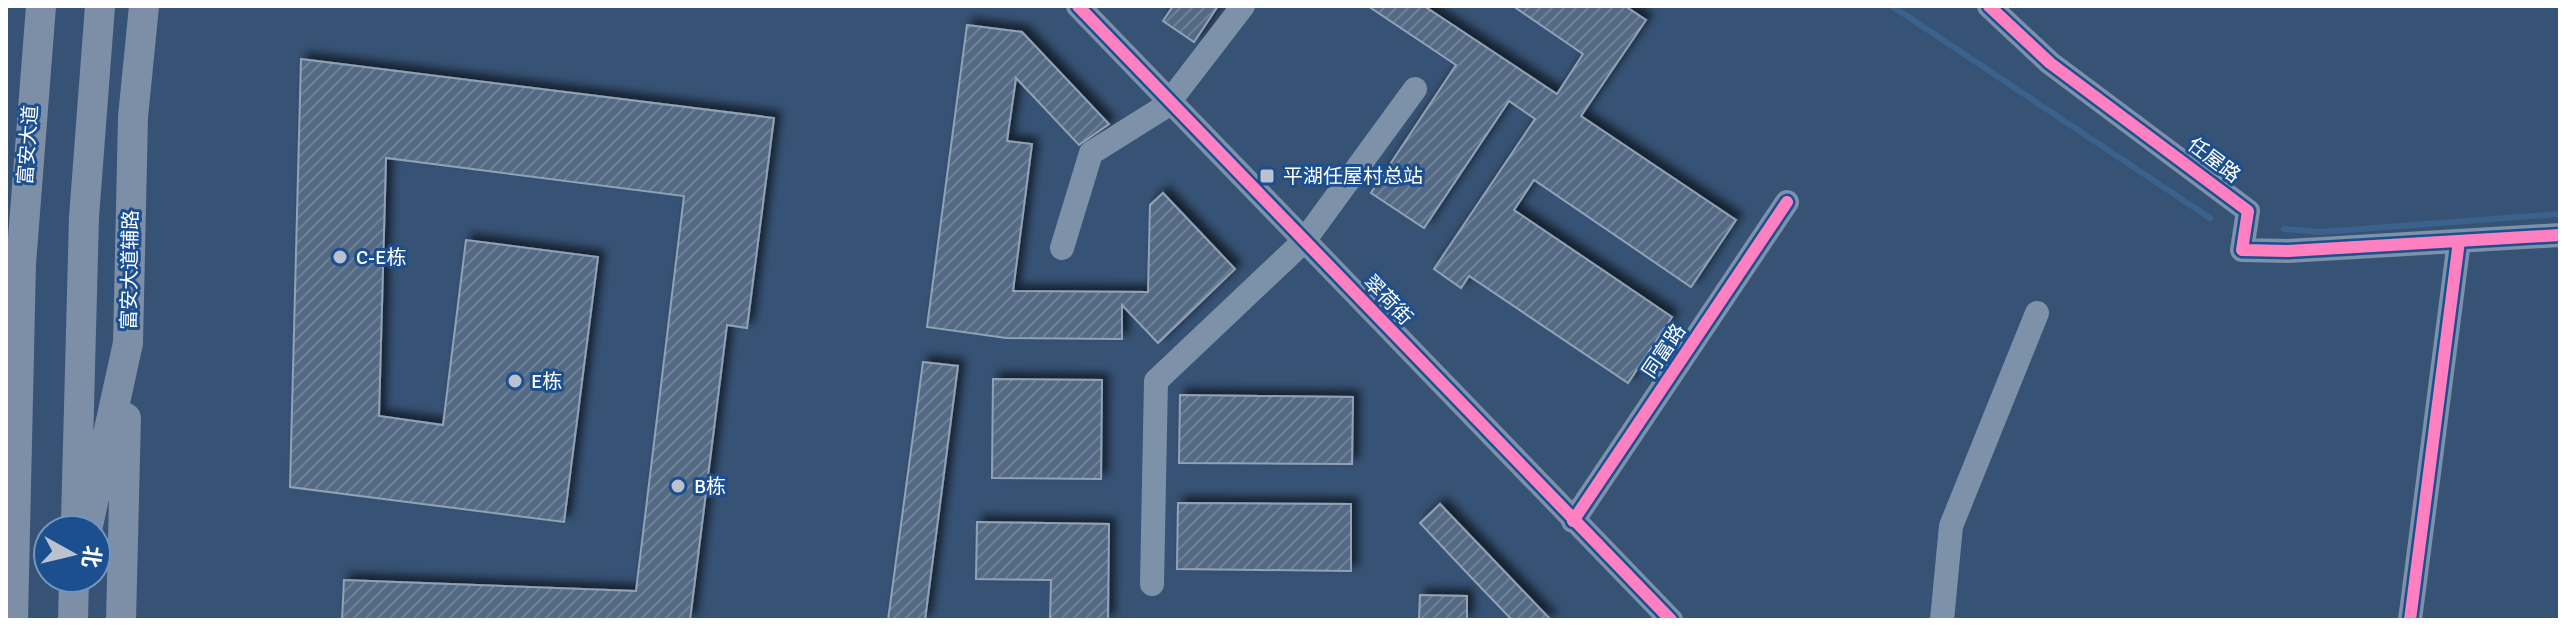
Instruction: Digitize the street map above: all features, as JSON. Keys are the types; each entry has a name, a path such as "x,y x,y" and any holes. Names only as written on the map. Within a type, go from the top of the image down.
{"main road":[{"name":"富安大道","path":"13,620 21,264 41,6"},
{"path":"76,514 85,190 100,6"},
{"name":"富安大道辅路","path":"91,514 128,343 133,117 144,6"},
{"path":"121,620 128,343"},
{"path":"73,620 74,594"}],"street":[{"name":"翠荷街","path":"1078,6 1671,620"},
{"path":"1062,248 1091,153 1169,101 1243,6"},
{"name":"任屋路","path":"1989,6 2050,63 2248,211 2242,250 2560,235"},
{"path":"1152,584 1156,381 1304,241 1415,89"},
{"name":"同富路","path":"1573,521 1787,202"},
{"path":"2410,620 2459,241"},
{"path":"1942,620 1951,526 2037,313"}],"building":[{"path":"1173,6 1218,6 1194,42 1163,21"},
{"path":"1368,6 1424,6 1557,94 1583,54 1513,6 1625,6 1646,20 1581,116 1736,220 1691,287 1534,180 1514,210 1672,317 1628,383 1469,276 1461,288 1434,269 1535,119 1509,101 1424,228 1371,193 1456,65"},
{"path":"967,25 1022,32 1109,124 1079,145 1016,78 1007,141 1032,144 1013,291 1148,292 1150,205 1163,193 1235,269 1158,343 1122,305 1122,339 1006,338 927,327"},
{"path":"301,59 774,118 747,328 727,325 690,620 342,620 344,580 636,591 684,196 386,158 379,416 443,425 466,240 598,257 564,522 290,487"},
{"path":"923,362 958,366 925,620 888,620"},
{"path":"993,379 1102,380 1101,479 992,478"},
{"path":"1180,395 1353,397 1352,464 1179,463"},
{"path":"1178,503 1351,504 1351,571 1177,569"},
{"path":"1440,504 1551,620 1512,620 1420,523"},
{"path":"977,522 1109,524 1108,620 1050,620 1051,580 976,579"},
{"path":"1420,595 1467,596 1467,620 1419,620"}],"waterway":[{"path":"1892,6 2210,218"},
{"path":"2284,229 2321,232 2560,214"}],"cycle path":[{"path":"1078,6 1671,620"},
{"path":"1989,6 2050,63 2248,211 2242,250 2288,251 2560,235"},
{"path":"1573,521 1787,202"},
{"path":"2410,620 2459,241"}],"place":[{"name":"平湖任屋村总站","path":"1267,176"},
{"name":"C-E栋","path":"340,257"},
{"name":"E栋","path":"515,381"},
{"name":"B栋","path":"678,486"}]}
